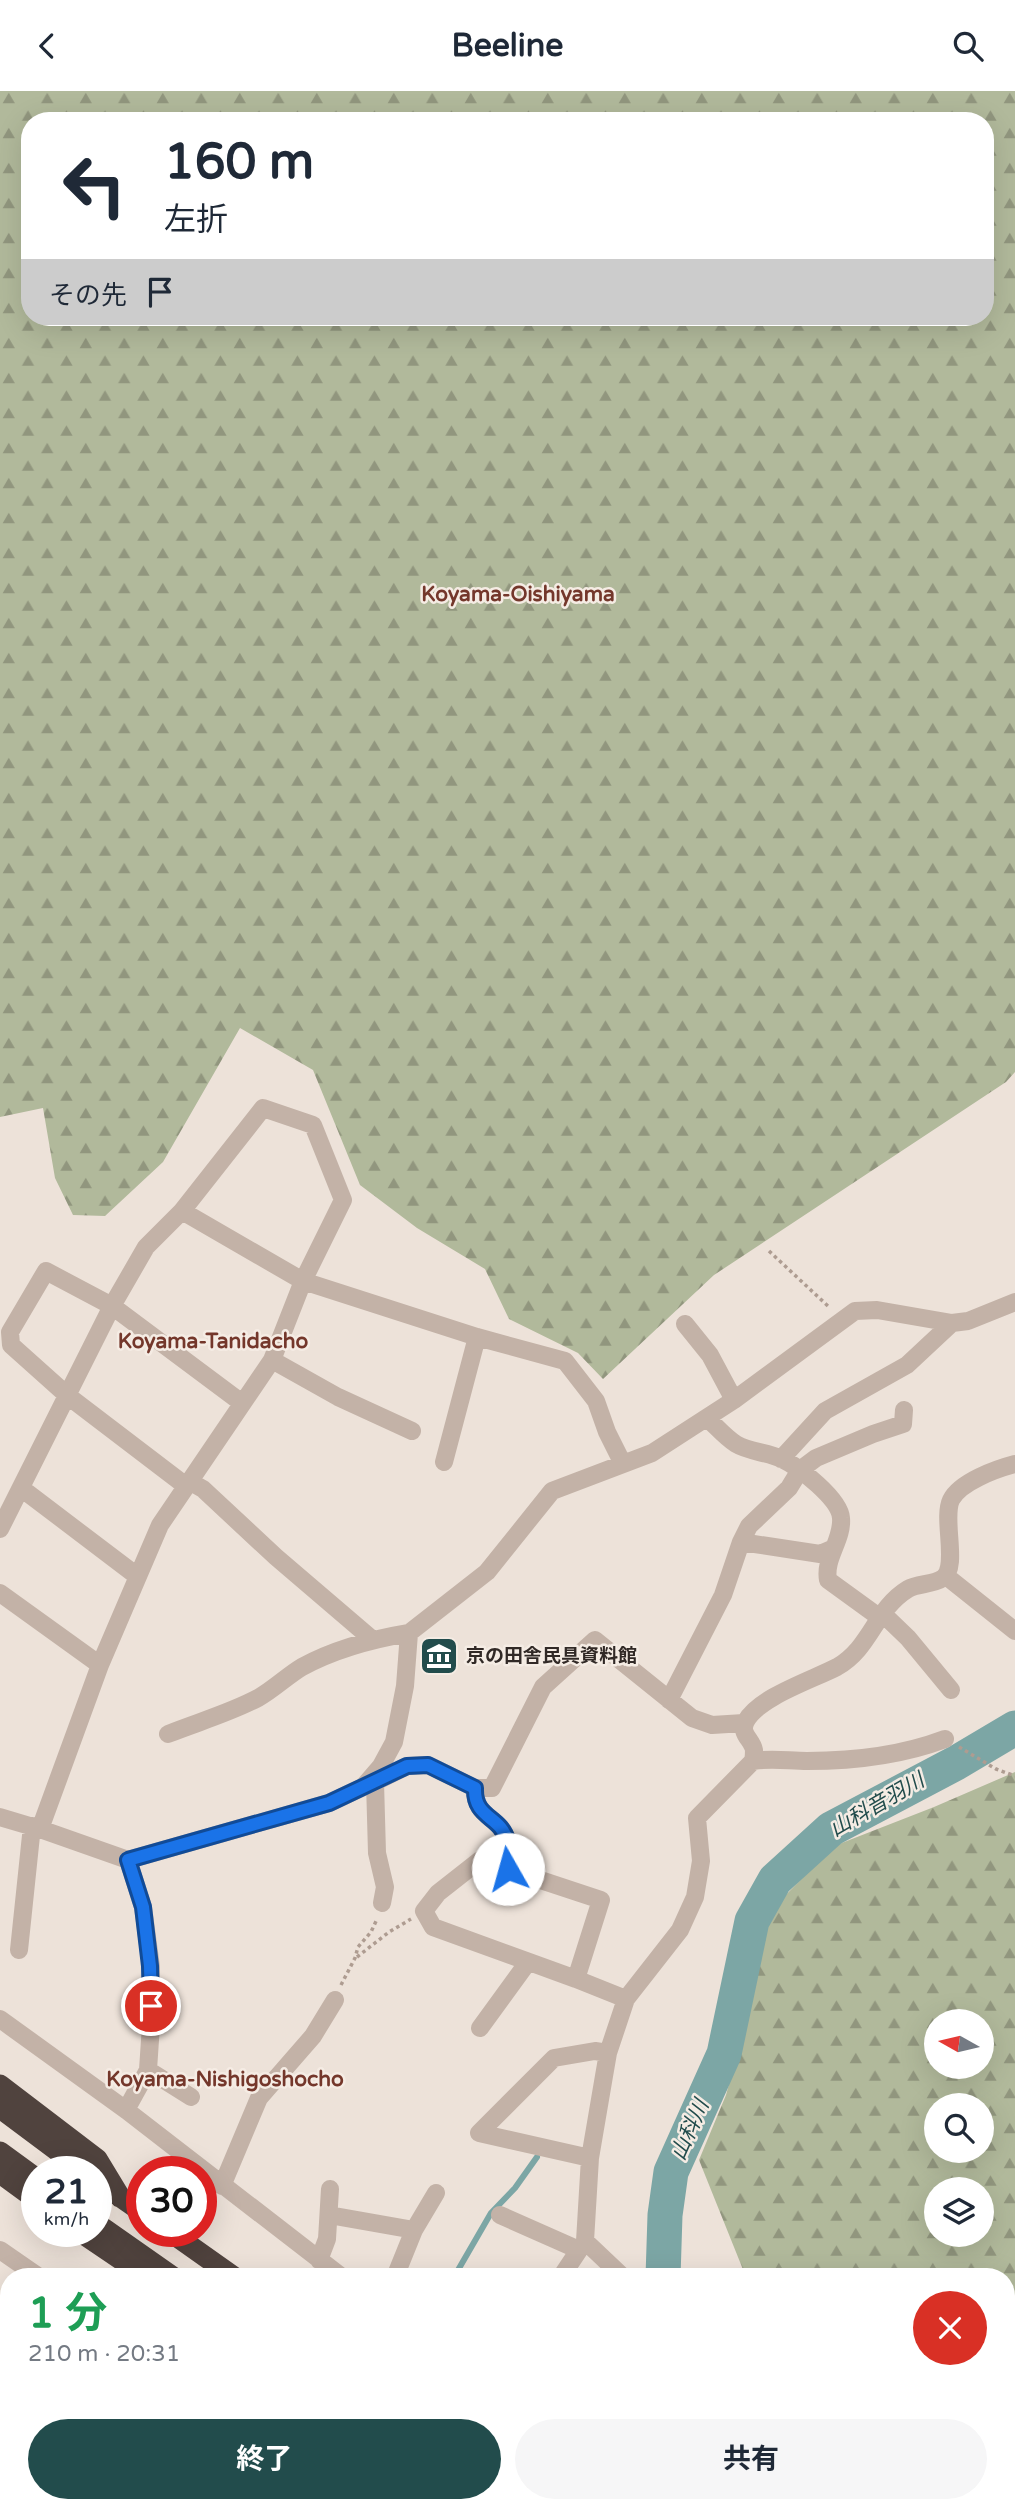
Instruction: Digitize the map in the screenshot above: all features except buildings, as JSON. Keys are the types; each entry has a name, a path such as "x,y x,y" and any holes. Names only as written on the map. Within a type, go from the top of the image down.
{"highway":[{"path":"0,2085 97,2159 120,2197"},
{"path":"0,2108 64,2156"},
{"path":"0,2152 21,2167"},
{"path":"0,2173 21,2188"},
{"path":"112,2191 126,2201"},
{"path":"112,2234 160,2268"},
{"path":"102,2247 133,2268"},
{"path":"192,2247 221,2268"}],"street":[{"path":"0,1529 112,1306 146,1247 182,1211 262,1108 313,1125 343,1201 303,1281 272,1360 160,1525 137,1576 36,1828 19,1950"},
{"path":"182,1211 303,1281 565,1361 596,1401 622,1464"},
{"path":"242,1403 112,1306 46,1271 4,1332 11,1345 68,1396 188,1483 203,1489 276,1557 373,1640"},
{"path":"169,1734 256,1699 300,1668 373,1640 410,1633 487,1572 552,1491 652,1453 734,1400 855,1311 877,1310 952,1323 968,1321 1015,1301"},
{"path":"781,1459 825,1411 907,1365 952,1323"},
{"path":"685,1324 710,1355 734,1400"},
{"path":"444,1462 477,1336"},
{"path":"272,1360 338,1397 412,1431"},
{"path":"669,1700 723,1595 749,1525 789,1488 800,1470 816,1458 903,1424 904,1411"},
{"path":"707,1418 736,1444 781,1459 800,1470 832,1499 842,1516 840,1531 826,1570 828,1580 881,1615 908,1638 951,1690"},
{"path":"753,1761 754,1749 743,1732 744,1723 755,1709 849,1658 864,1645 881,1615 908,1588 947,1576 950,1567 948,1512 952,1499 979,1477 1015,1464"},
{"path":"21,1488 137,1576"},
{"path":"741,1542 820,1554 834,1548"},
{"path":"947,1576 1015,1631"},
{"path":"0,1593 100,1665"},
{"path":"382,1903 385,1887 377,1853 369,1785 394,1742 403,1696 410,1633"},
{"path":"0,1817 128,1860 329,1803 407,1766 428,1765 475,1788 492,1788 543,1687 594,1640 692,1718 712,1725 744,1723"},
{"path":"567,2268 582,2246 590,2158 608,2053 626,1999 680,1930 695,1897 701,1861 697,1818 753,1761 769,1758 806,1761 881,1757 918,1749 945,1739"},
{"path":"475,1788 475,1800 480,1809 495,1821 506,1838 508,1869"},
{"path":"125,2110 149,2070 151,2025 150,1966 143,1907 128,1860"},
{"path":"576,1979 601,1900 480,1860 438,1893 424,1911 433,1927 626,1999"},
{"path":"480,2028 528,1962"},
{"path":"222,2186 259,2098 313,2036 335,2000"},
{"path":"0,2019 125,2110 330,2268"},
{"path":"590,2158 479,2133 554,2058 595,2050 608,2053"},
{"path":"149,2070 191,2097"},
{"path":"319,2260 327,2239 330,2189"},
{"path":"399,2268 414,2230 436,2193"},
{"path":"329,2215 414,2230"},
{"path":"500,2215 582,2246 612,2268"},
{"path":"0,2250 26,2268"}],"path":[{"path":"769,1251 844,1320"},
{"path":"945,1739 996,1769 1015,1776"},
{"path":"335,2000 358,1947 371,1932 382,1903"},
{"path":"355,1958 389,1931 424,1911"}],"green space":[{"path":"0,91 1015,91 1015,1072 1006,1082 714,1275 603,1379 578,1353 509,1319 485,1269 417,1228 360,1185 313,1070 240,1028 163,1162 105,1216 73,1215 55,1178 43,1108 0,1117"},
{"path":"1015,1772 1015,2268 742,2268 699,2160 726,2095 750,2008 767,1914 834,1846"}],"waterway":[{"name":"山科音羽川","path":"663,2268 665,2215 671,2172 724,2054 752,1921 775,1880 831,1829 956,1763 1015,1728"},
{"path":"459,2268 491,2213 515,2188 537,2157"}],"place":[{"name":"京の田舎民具資料館","path":"439,1656"}],"district":[{"name":"Koyama-Oishiyama","path":"518,594"},
{"name":"Koyama-Tanidacho","path":"213,1341"},
{"name":"Koyama-Nishigoshocho","path":"225,2079"}],"route":[{"path":"151,2006 150,1966 143,1907 128,1860 329,1803 407,1766 428,1765 475,1788 475,1800 480,1809 495,1821 506,1838 508,1869"}],"water label":[{"name":"山科川","path":"690,2130"}]}
